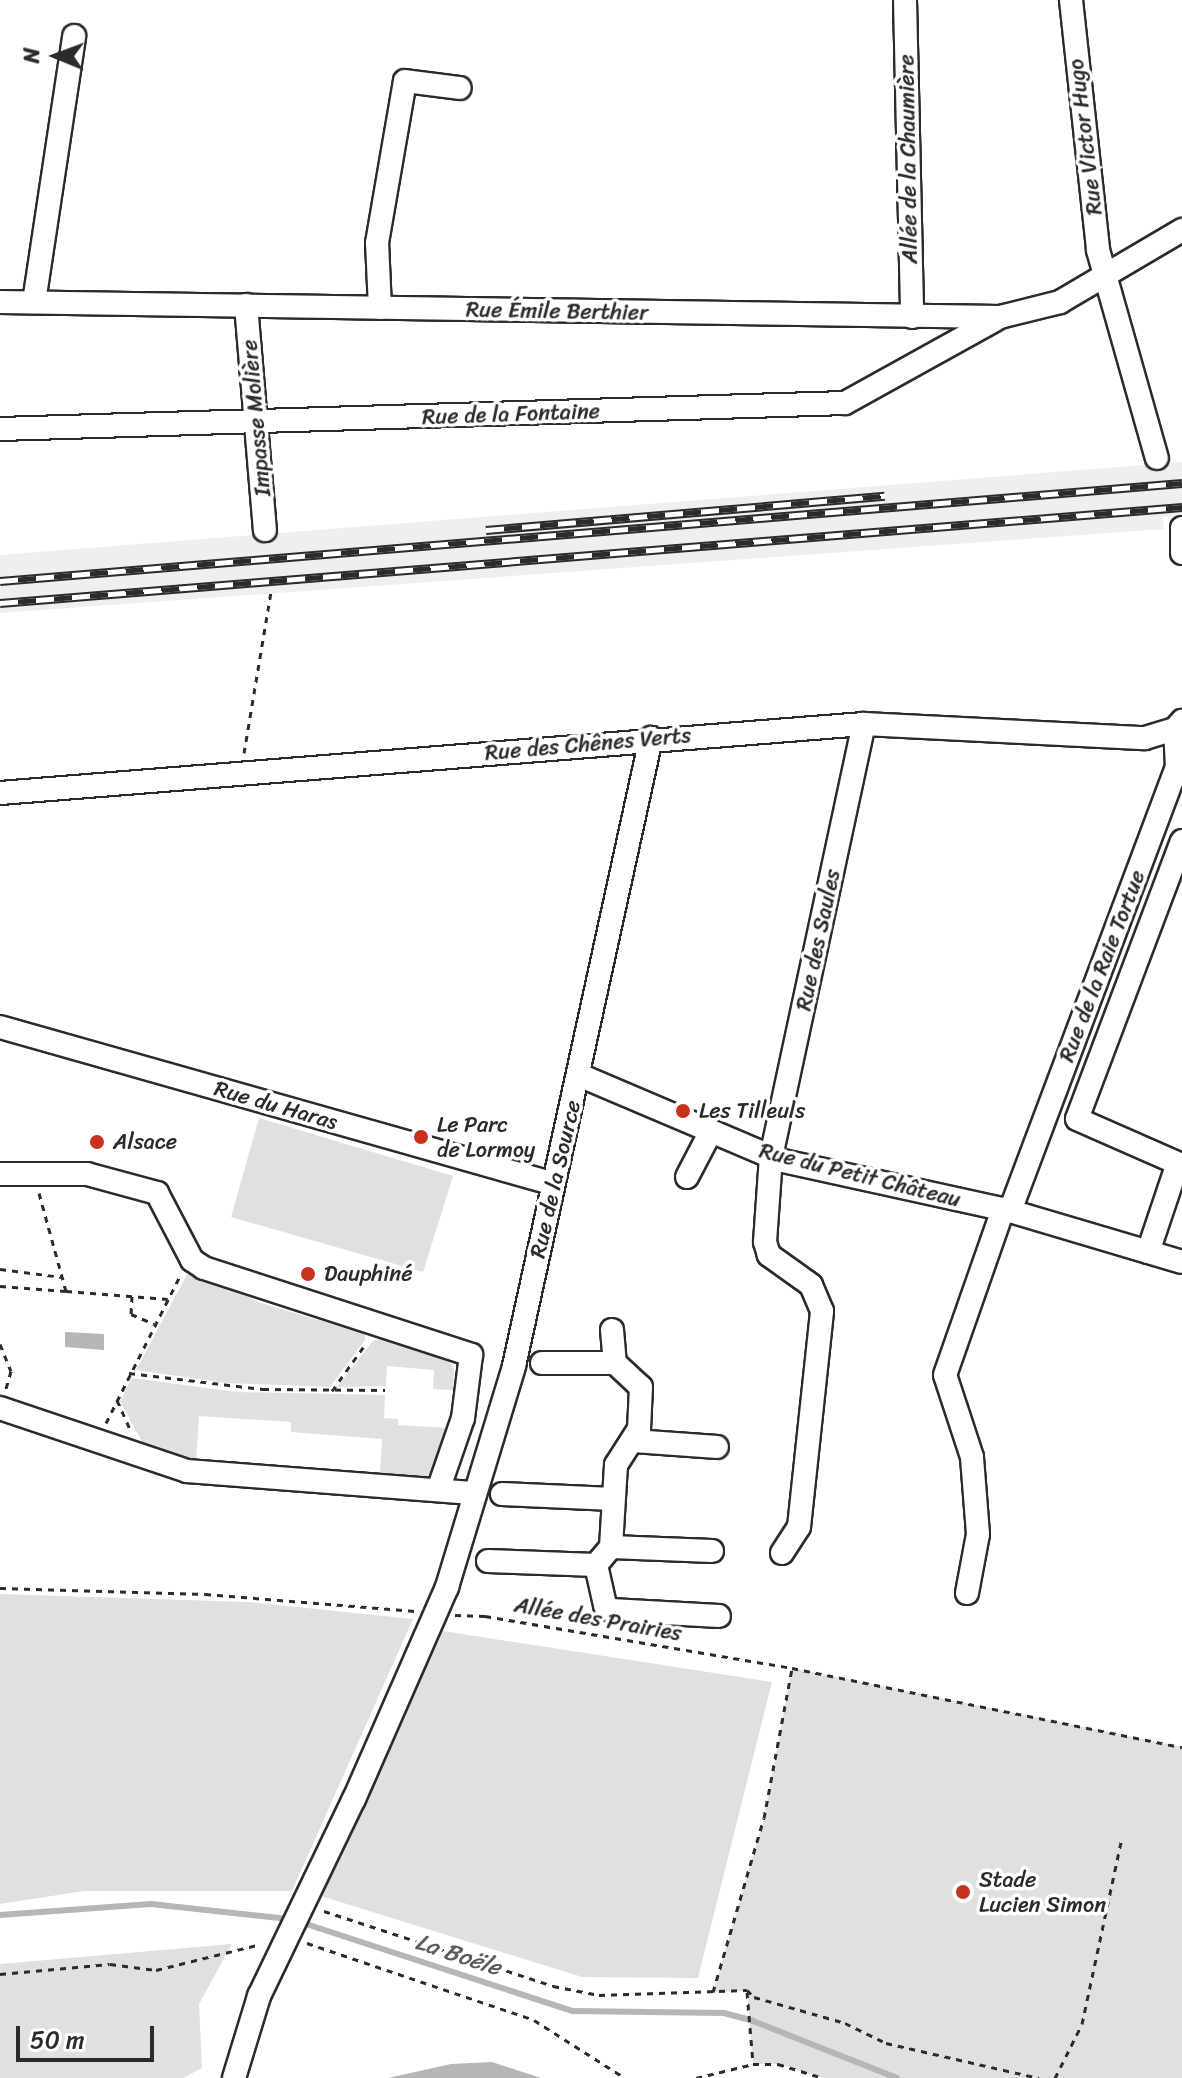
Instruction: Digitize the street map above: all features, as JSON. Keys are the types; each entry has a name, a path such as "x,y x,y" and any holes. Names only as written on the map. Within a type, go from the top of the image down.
{"street":[{"name":"Allée de la Chaumière","path":"905,0 912,317"},
{"path":"1050,0 1071,5"},
{"name":"Rue Victor Hugo","path":"1071,5 1103,274 1157,458"},
{"path":"34,302 74,36"},
{"path":"380,308 377,243 405,81 460,88"},
{"name":"Rue Émile Berthier","path":"0,302 1000,317 1060,302 1182,230"},
{"name":"Impasse Molière","path":"246,305 265,530"},
{"name":"Rue de la Fontaine","path":"0,429 845,403 1000,317"},
{"name":"Rue des Chênes Verts","path":"0,793 651,738 864,724 1145,738 1178,725"},
{"name":"Rue des Saules","path":"782,1553 799,1527 822,1311 811,1285 769,1255 765,1242 771,1157 864,724"},
{"name":"Rue de la Raie Tortue","path":"967,1593 978,1534 972,1457 945,1375 1179,769 1178,725"},
{"name":"Rue de la Source","path":"234,2078 259,1996 438,1615 514,1366 551,1183 579,1075 651,738"},
{"path":"1148,1252 1180,1166 1077,1119 1182,841"},
{"name":"Rue du Haras","path":"0,1028 551,1183"},
{"name":"Rue du Petit Château","path":"579,1075 771,1157 1007,1210 1182,1262"},
{"path":"687,1177 711,1131"},
{"path":"0,1174 87,1174 157,1193 192,1260 263,1291 471,1355 463,1418 438,1490"},
{"path":"596,1565 611,1547 616,1465 634,1441 641,1387 615,1363 612,1330"},
{"path":"542,1363 615,1363"},
{"path":"1,1408 187,1471 475,1493"},
{"path":"634,1441 717,1447"},
{"path":"502,1494 613,1499"},
{"path":"611,1547 712,1551"},
{"path":"488,1561 596,1565"},
{"path":"596,1565 611,1610 719,1616"}],"path":[{"path":"241,775 271,591"},
{"path":"34,1174 66,1291"},
{"path":"98,1441 154,1324 192,1260"},
{"path":"0,1269 62,1277"},
{"path":"0,1286 168,1299"},
{"path":"132,1296 131,1314 154,1324"},
{"path":"332,1391 377,1328"},
{"path":"0,1344 11,1371 1,1408"},
{"path":"129,1373 332,1391 385,1390"},
{"path":"117,1400 143,1456"},
{"name":"Allée des Prairies","path":"0,1588 205,1594 438,1615 485,1616 792,1668 1182,1747"},
{"path":"713,1992 764,1818 792,1668"},
{"path":"1055,2078 1082,2024 1122,1838"},
{"path":"294,1919 534,2020 625,2078"},
{"path":"0,1974 110,1964 156,1970 294,1919 585,1993 747,1990 754,1997 845,2023 886,2043 1039,2078"},
{"path":"747,1990 753,2013 753,2064"},
{"path":"696,2078 753,2064 778,2064 823,2078"}],"shaded area":[{"path":"1182,462 1182,515 1162,517 1164,529 0,613 0,555"},
{"path":"259,1118 453,1176 423,1272 231,1217"},
{"path":"190,1269 261,1303 365,1334 365,1340 330,1387 225,1383 136,1370"},
{"path":"65,1332 104,1334 104,1350 65,1347"},
{"path":"381,1338 446,1357 454,1369 453,1390 433,1389 434,1370 387,1366 386,1386 337,1387 372,1342"},
{"path":"132,1378 237,1392 385,1395 384,1418 398,1419 398,1425 448,1428 432,1472 423,1478 380,1474 382,1439 291,1432 291,1422 199,1416 196,1462 185,1462 146,1449 120,1401"},
{"path":"0,1594 248,1602 413,1619 292,1891 84,1891 0,1904"},
{"path":"443,1631 772,1682 698,1978 582,1977 321,1896"},
{"name":"Stade Lucien Simon","path":"792,1668 1182,1747 1182,2078 823,2078 779,2064 753,2064 747,1991 713,1992 764,1818"},
{"path":"232,1944 199,2004 202,2068 183,2078 0,2078 0,1964"},
{"path":"492,2062 541,2078 388,2078 451,2064"}],"waterway":[{"name":"La Boële","path":"0,1915 151,1904 289,1919"},
{"name":"La Boële","path":"300,1922 573,2011 724,2013 753,2021 897,2078"}],"railway":[{"path":"0,581 1182,483"},
{"path":"486,530 885,496"},
{"path":"0,603 1182,507"}],"place":[{"name":"Les Tilleuls","path":"683,1111"},
{"name":"Le Parc de Lormoy","path":"421,1137"},
{"name":"Alsace","path":"97,1142"},
{"name":"Dauphiné","path":"308,1274"},
{"name":"Stade Lucien Simon","path":"963,1892"}]}
